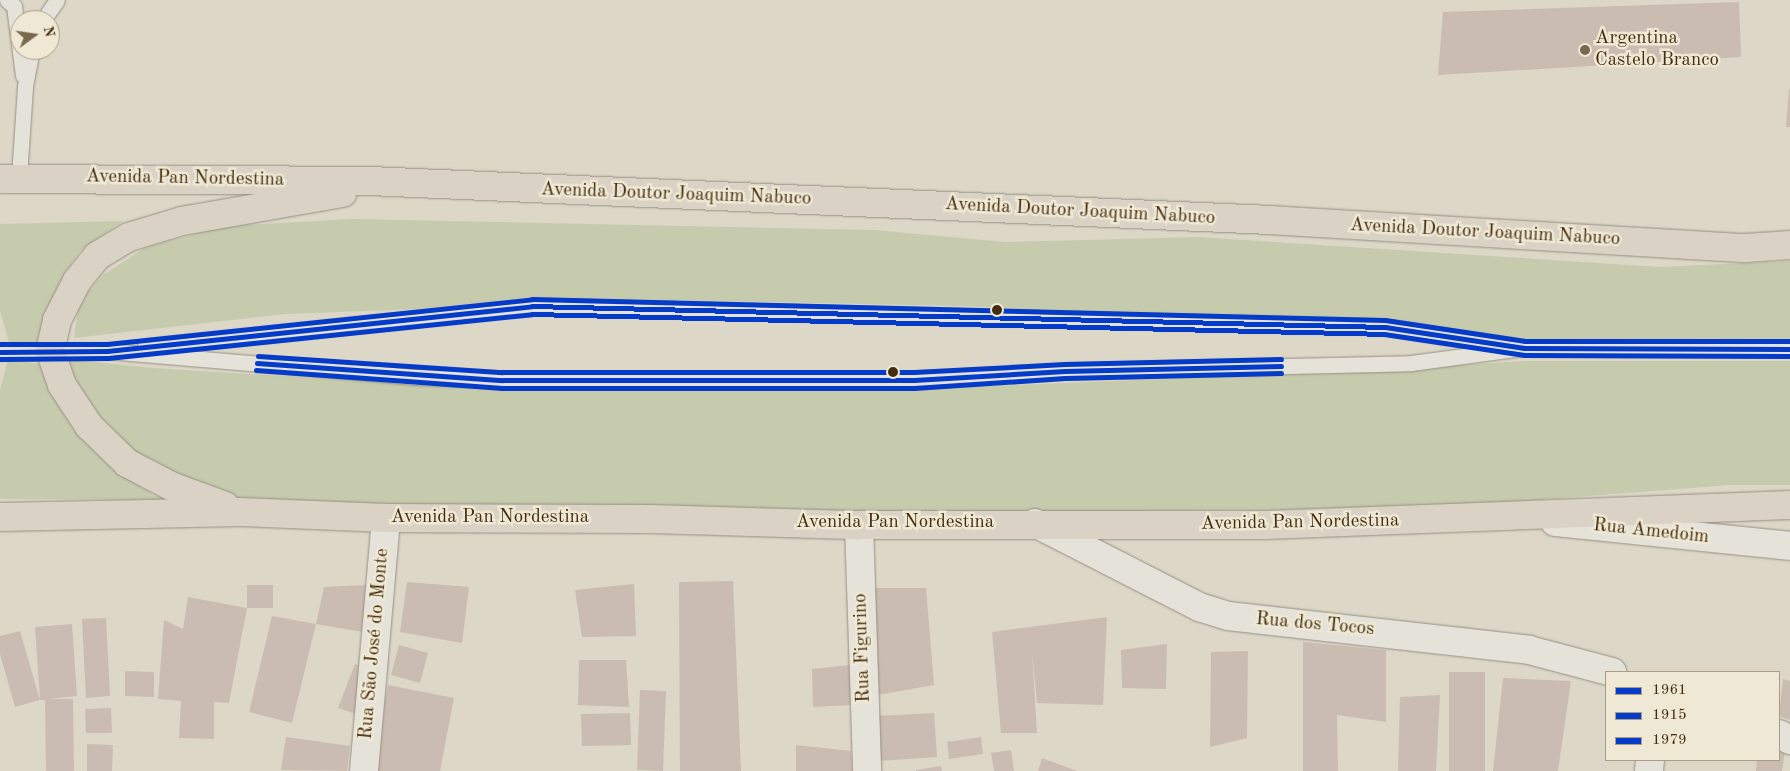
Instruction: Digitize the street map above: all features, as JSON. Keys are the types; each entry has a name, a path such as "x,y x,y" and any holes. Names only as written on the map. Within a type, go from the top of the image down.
{"highway":[{"name":"Avenida Pan Nordestina","path":"9,178 380,182"},
{"name":"Avenida Doutor Joaquim Nabuco","path":"380,182 1269,220 1744,248 1790,245"},
{"path":"241,512 171,486 127,463 89,426 62,385 50,351 58,320 77,281 97,256 129,237 182,221 380,182"},
{"name":"Avenida Pan Nordestina","path":"0,517 241,512 386,518 651,519 859,525 1035,523 1266,526 1512,518 1790,505"}],"street":[{"name":"Rua São José do Monte","path":"364,771 386,518"},
{"name":"Rua Amedoim","path":"1512,518 1790,546"},
{"name":"Rua dos Tocos","path":"1035,523 1199,608 1228,616 1264,623 1366,628 1528,650 1608,671"},
{"name":"Rua Figurino","path":"859,525 867,771"}],"lane":[{"path":"6,0 14,6 25,86"},
{"path":"9,178 30,60"},
{"path":"107,351 532,306 1385,327 1524,348"},
{"path":"0,352 107,351 416,377 914,380 1065,371 1411,363 1524,348 1790,349"}],"green space":[{"path":"352,219 874,230 1005,242 1197,237 1659,267 1790,261 1790,342 1524,348 1385,327 960,306 532,297 418,309 285,314 74,338 79,302 103,275 146,247 226,226"},
{"path":"123,221 81,250 66,271 47,314 43,342 9,342 0,311 0,224"},
{"path":"66,359 153,368 502,390 965,387 1344,372 1526,361 1790,361 1790,485 1730,485 1459,506 1263,510 866,513 240,502 136,457 114,437 73,387"},
{"path":"8,360 42,364 57,401 85,442 114,469 155,496 189,500 0,499 0,390"}],"building":[{"path":"1739,2 1741,57 1438,75 1443,12"},
{"path":"1789,89 1790,127 1786,127"},
{"path":"733,581 741,771 680,771 679,582"},
{"path":"407,582 469,587 462,643 400,632"},
{"path":"634,584 636,636 582,637 575,590"},
{"path":"247,585 273,585 273,608 247,608"},
{"path":"366,585 363,632 316,624 324,587"},
{"path":"873,588 926,588 934,685 878,695"},
{"path":"188,597 247,608 229,703 214,702 214,739 179,738 181,701 158,699 164,620 183,629"},
{"path":"272,616 316,624 292,723 249,712"},
{"path":"1107,617 1103,705 1037,703 1032,651 1037,733 1001,733 992,632"},
{"path":"106,618 110,696 86,698 82,619"},
{"path":"72,624 77,696 49,699 73,699 74,771 46,771 45,700 40,700 35,627"},
{"path":"20,631 40,700 15,707 0,654 0,636"},
{"path":"1303,642 1386,650 1386,722 1337,715 1338,771 1303,771"},
{"path":"1167,644 1166,689 1122,688 1121,650"},
{"path":"399,645 428,653 420,683 391,675"},
{"path":"1248,651 1247,738 1210,747 1211,652"},
{"path":"579,660 626,660 629,707 578,705"},
{"path":"355,664 372,671 356,714 338,708"},
{"path":"850,665 853,705 813,707 812,669"},
{"path":"125,671 154,672 154,697 125,696"},
{"path":"1449,672 1485,672 1485,771 1449,771"},
{"path":"1503,678 1571,681 1558,771 1493,771"},
{"path":"1783,679 1790,681 1790,720 1780,716"},
{"path":"388,685 454,698 440,771 372,771"},
{"path":"640,690 666,691 663,771 637,770"},
{"path":"1440,695 1436,771 1398,771 1400,697"},
{"path":"111,708 112,733 86,733 85,709"},
{"path":"630,713 631,745 582,746 581,714"},
{"path":"934,713 937,757 879,761 876,716"},
{"path":"286,737 350,746 347,771 281,770"},
{"path":"981,737 983,754 949,759 947,742"},
{"path":"87,744 113,745 112,771 87,771"},
{"path":"796,745 851,751 852,771 796,771"},
{"path":"1011,750 1014,771 994,771 991,753"},
{"path":"1780,750 1785,751 1782,771 1756,771 1757,761 1780,761"},
{"path":"1042,758 1077,771 1038,771"},
{"path":"941,766 942,771 916,771 916,770"}],"transit line":[{"name":"1979","path":"0,344 107,344 532,299 1385,320 1525,341 1790,341"},
{"name":"1961","path":"0,352 107,351 532,306 1385,327 1524,348 1790,349"},
{"name":"1915","path":"0,359 108,358 532,314 1384,334 1524,355 1790,356"},
{"name":"1979","path":"258,356 502,372 914,372 1065,364 1281,359"},
{"name":"1961","path":"257,363 502,380 914,380 1065,371 1281,366"},
{"name":"1915","path":"256,370 502,388 914,388 1065,378 1281,373"}],"place":[{"name":"Argentina Castelo Branco","path":"1585,50"}]}
